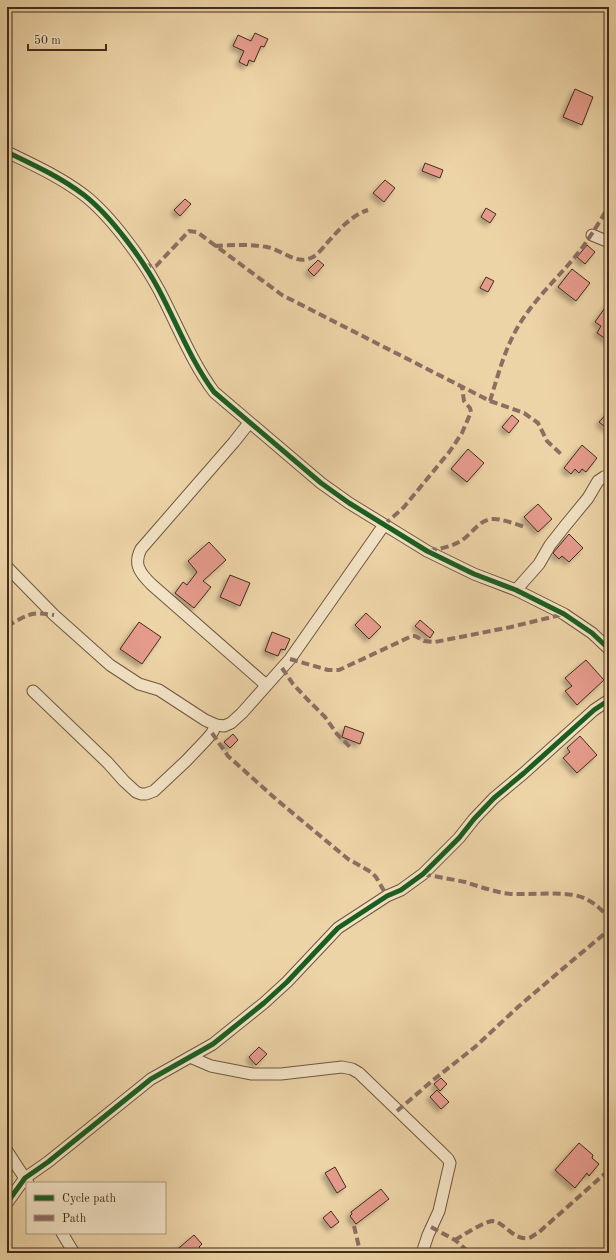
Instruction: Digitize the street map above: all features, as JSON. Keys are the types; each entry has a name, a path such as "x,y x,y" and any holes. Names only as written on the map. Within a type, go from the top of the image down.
{"street":[{"path":"7,152 60,179 84,195 105,215 144,264 159,289 208,384 222,399 321,482 349,503 427,551 474,574 516,590 564,614 592,633 609,649"},
{"path":"592,235 609,242"},
{"path":"249,422 234,442 141,549 137,555 137,560 142,576 266,685"},
{"path":"516,590 539,564 550,545 588,498 598,481 609,476"},
{"path":"7,567 54,615 110,665 139,684 159,690 199,717 216,725 224,726 231,723 242,713 290,659 384,525"},
{"path":"33,691 124,781 136,792 141,794 154,791 206,740 216,725"},
{"path":"7,1203 26,1181 48,1162 151,1079 213,1044 264,1003 287,982 338,928 387,896 401,890 423,874 459,838 474,819 494,798 530,769 594,710 609,700"},
{"path":"190,1057 211,1066 252,1074 281,1074 342,1066 359,1073 442,1153 450,1163 439,1211 422,1253"},
{"path":"7,1151 26,1181"},
{"path":"63,1234 74,1253"}],"building":[{"path":"255,33 268,39 264,47 261,46 254,62 249,60 247,66 239,62 244,51 233,46 238,35 251,41"},
{"path":"575,89 593,97 582,125 563,117"},
{"path":"425,163 443,170 440,178 422,171"},
{"path":"385,180 395,188 384,202 373,193"},
{"path":"185,199 191,204 180,216 174,210"},
{"path":"486,208 496,214 490,223 481,217"},
{"path":"587,245 595,252 585,264 577,257"},
{"path":"318,260 324,265 314,276 308,270"},
{"path":"572,269 590,283 576,301 558,287"},
{"path":"486,277 494,281 488,292 480,288"},
{"path":"609,302 609,341 597,333 601,326 595,322"},
{"path":"609,411 609,430 599,422"},
{"path":"512,415 519,421 509,433 502,427"},
{"path":"582,445 597,458 586,472 582,469 579,473 575,469 571,474 564,468"},
{"path":"468,449 484,463 467,482 451,469"},
{"path":"538,504 552,519 538,532 524,517"},
{"path":"569,534 583,548 569,562 562,556 559,559 553,553"},
{"path":"209,542 226,560 203,581 211,587 194,608 175,593 183,582 187,585 197,572 188,561"},
{"path":"230,575 250,583 240,606 220,597"},
{"path":"366,613 381,627 369,639 355,625"},
{"path":"420,620 434,632 430,638 415,626"},
{"path":"139,622 161,637 142,664 120,649"},
{"path":"272,632 290,639 285,650 281,649 278,656 265,651"},
{"path":"586,660 604,680 577,705 565,691 572,686 565,678"},
{"path":"345,726 364,733 360,744 342,737"},
{"path":"233,734 238,740 230,748 224,742"},
{"path":"580,736 597,755 577,773 563,758 570,752 567,748"},
{"path":"259,1047 267,1054 256,1065 249,1057"},
{"path":"441,1078 447,1084 440,1091 434,1084"},
{"path":"437,1090 449,1102 441,1109 430,1097"},
{"path":"579,1143 593,1155 592,1158 599,1164 589,1176 587,1173 575,1188 555,1170"},
{"path":"335,1167 346,1187 337,1193 325,1173"},
{"path":"381,1189 389,1199 356,1224 350,1216 352,1214 351,1212"},
{"path":"331,1211 339,1222 331,1228 323,1218"},
{"path":"194,1235 202,1244 199,1247 204,1253 173,1253"}],"marked path":[{"path":"490,401 506,352 519,325 536,301 580,250 609,206"},
{"path":"215,246 261,246 273,249 295,259 307,259 317,254 350,220 368,210"},
{"path":"144,264 153,267 156,266 189,231 197,232 282,295 490,401 524,413 538,423 547,441 561,454"},
{"path":"384,525 404,507 450,451 462,433 471,412 470,408 464,401 462,387"},
{"path":"429,551 448,547 459,542 487,520 500,520 526,527"},
{"path":"7,626 29,615 39,613 54,615"},
{"path":"290,659 328,670 339,670 412,636 424,641 435,642 511,627 564,614"},
{"path":"282,668 293,684 325,717 337,734 352,749"},
{"path":"212,733 228,756 277,800 348,859 371,872 376,877 387,896"},
{"path":"423,874 465,882 503,893 570,894 580,896 594,904 609,917"},
{"path":"397,1111 475,1047 518,1007 609,930"},
{"path":"455,1240 479,1226 492,1221 501,1224 518,1237 530,1238 538,1233 609,1170"},
{"path":"354,1226 360,1253"},
{"path":"431,1227 455,1240 470,1253"}],"cycle path":[{"path":"7,152 66,183 84,195 105,214 126,239 152,278 198,368 214,392 321,483 349,503 427,551 474,574 516,590 564,614 592,633 609,649"},
{"path":"7,1203 25,1178 48,1162 151,1079 213,1044 264,1003 287,982 338,928 387,896 401,890 423,874 459,838 474,819 494,798 594,710 609,700"}]}
